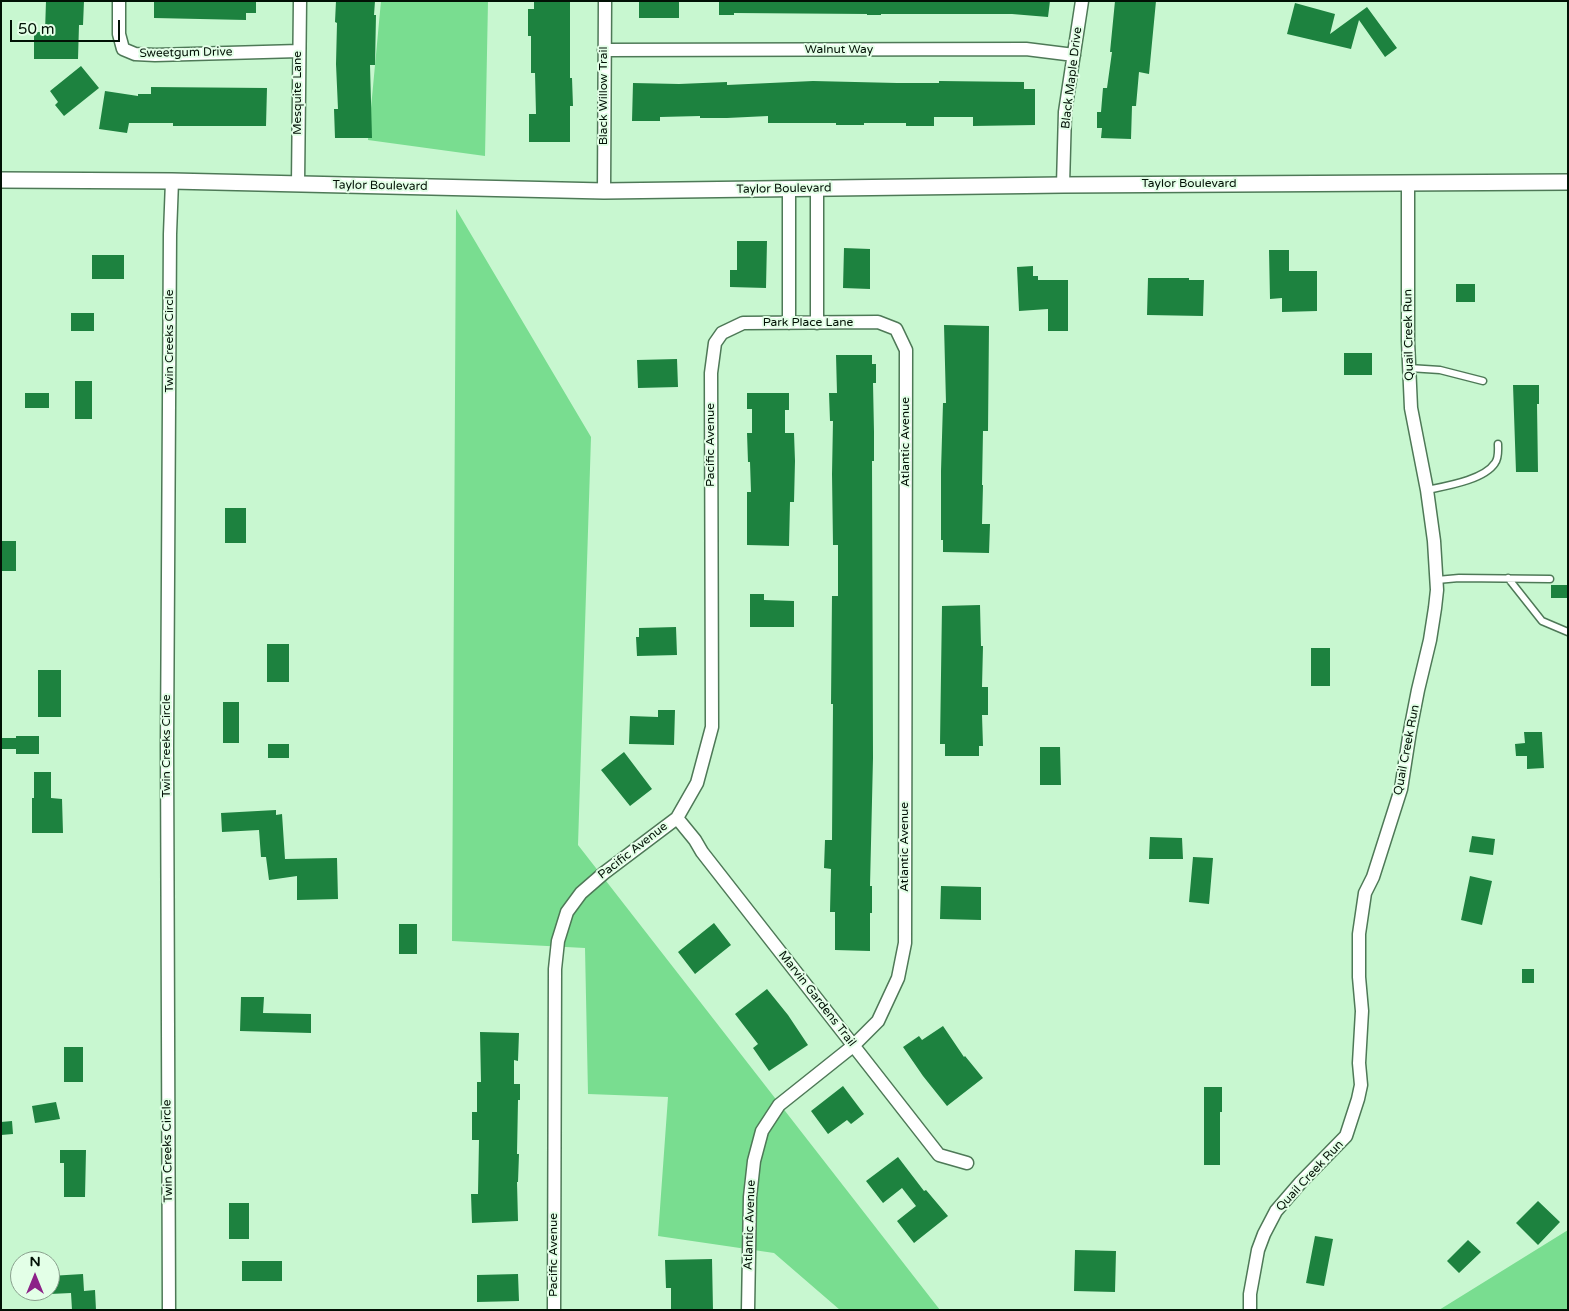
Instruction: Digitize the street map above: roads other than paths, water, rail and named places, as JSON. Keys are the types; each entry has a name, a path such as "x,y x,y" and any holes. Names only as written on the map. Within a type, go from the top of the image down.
{"street":[{"name":"Sweetgum Drive","path":"119,1 119,34 123,49 135,54 299,51"},
{"name":"Mesquite Lane","path":"298,184 300,1"},
{"name":"Black Willow Trail","path":"604,191 605,1"},
{"name":"Black Maple Drive","path":"1063,185 1065,112 1082,1"},
{"name":"Walnut Way","path":"604,50 1026,50 1074,55"},
{"name":"Taylor Boulevard","path":"1,180 172,181 604,191 1063,185 1568,182"},
{"name":"Twin Creeks Circle","path":"169,1310 167,745 170,234 172,181"},
{"name":"Quail Creek Run","path":"1250,1310 1250,1294 1258,1250 1264,1234 1276,1211 1301,1182 1346,1136 1358,1099 1361,1085 1359,1063 1362,1011 1359,977 1359,934 1365,893 1373,876 1401,789 1412,722 1435,608 1434,541 1427,490 1411,408 1408,182"},
{"path":"789,189 789,323"},
{"path":"817,189 817,323"},
{"name":"Park Place Lane","path":"722,333 743,323 878,322 896,329"},
{"name":"Atlantic Avenue","path":"748,1310 750,1197 754,1161 762,1131 778,1105 853,1046 878,1021 898,978 904,943 906,350 896,329"},
{"name":"Pacific Avenue","path":"554,1310 556,969 558,941 567,912 582,893 604,873 677,818 698,783 712,727 711,373 715,343 722,333"},
{"name":"Marvin Gardens Trail","path":"677,818 938,1155 967,1163"}],"lane":[{"path":"1409,368 1440,370 1483,381"},
{"path":"1427,490 1459,484 1475,478 1488,470 1495,464 1498,457 1498,444"},
{"path":"1436,580 1459,578 1550,579"},
{"path":"1508,578 1542,621 1568,632"}]}
